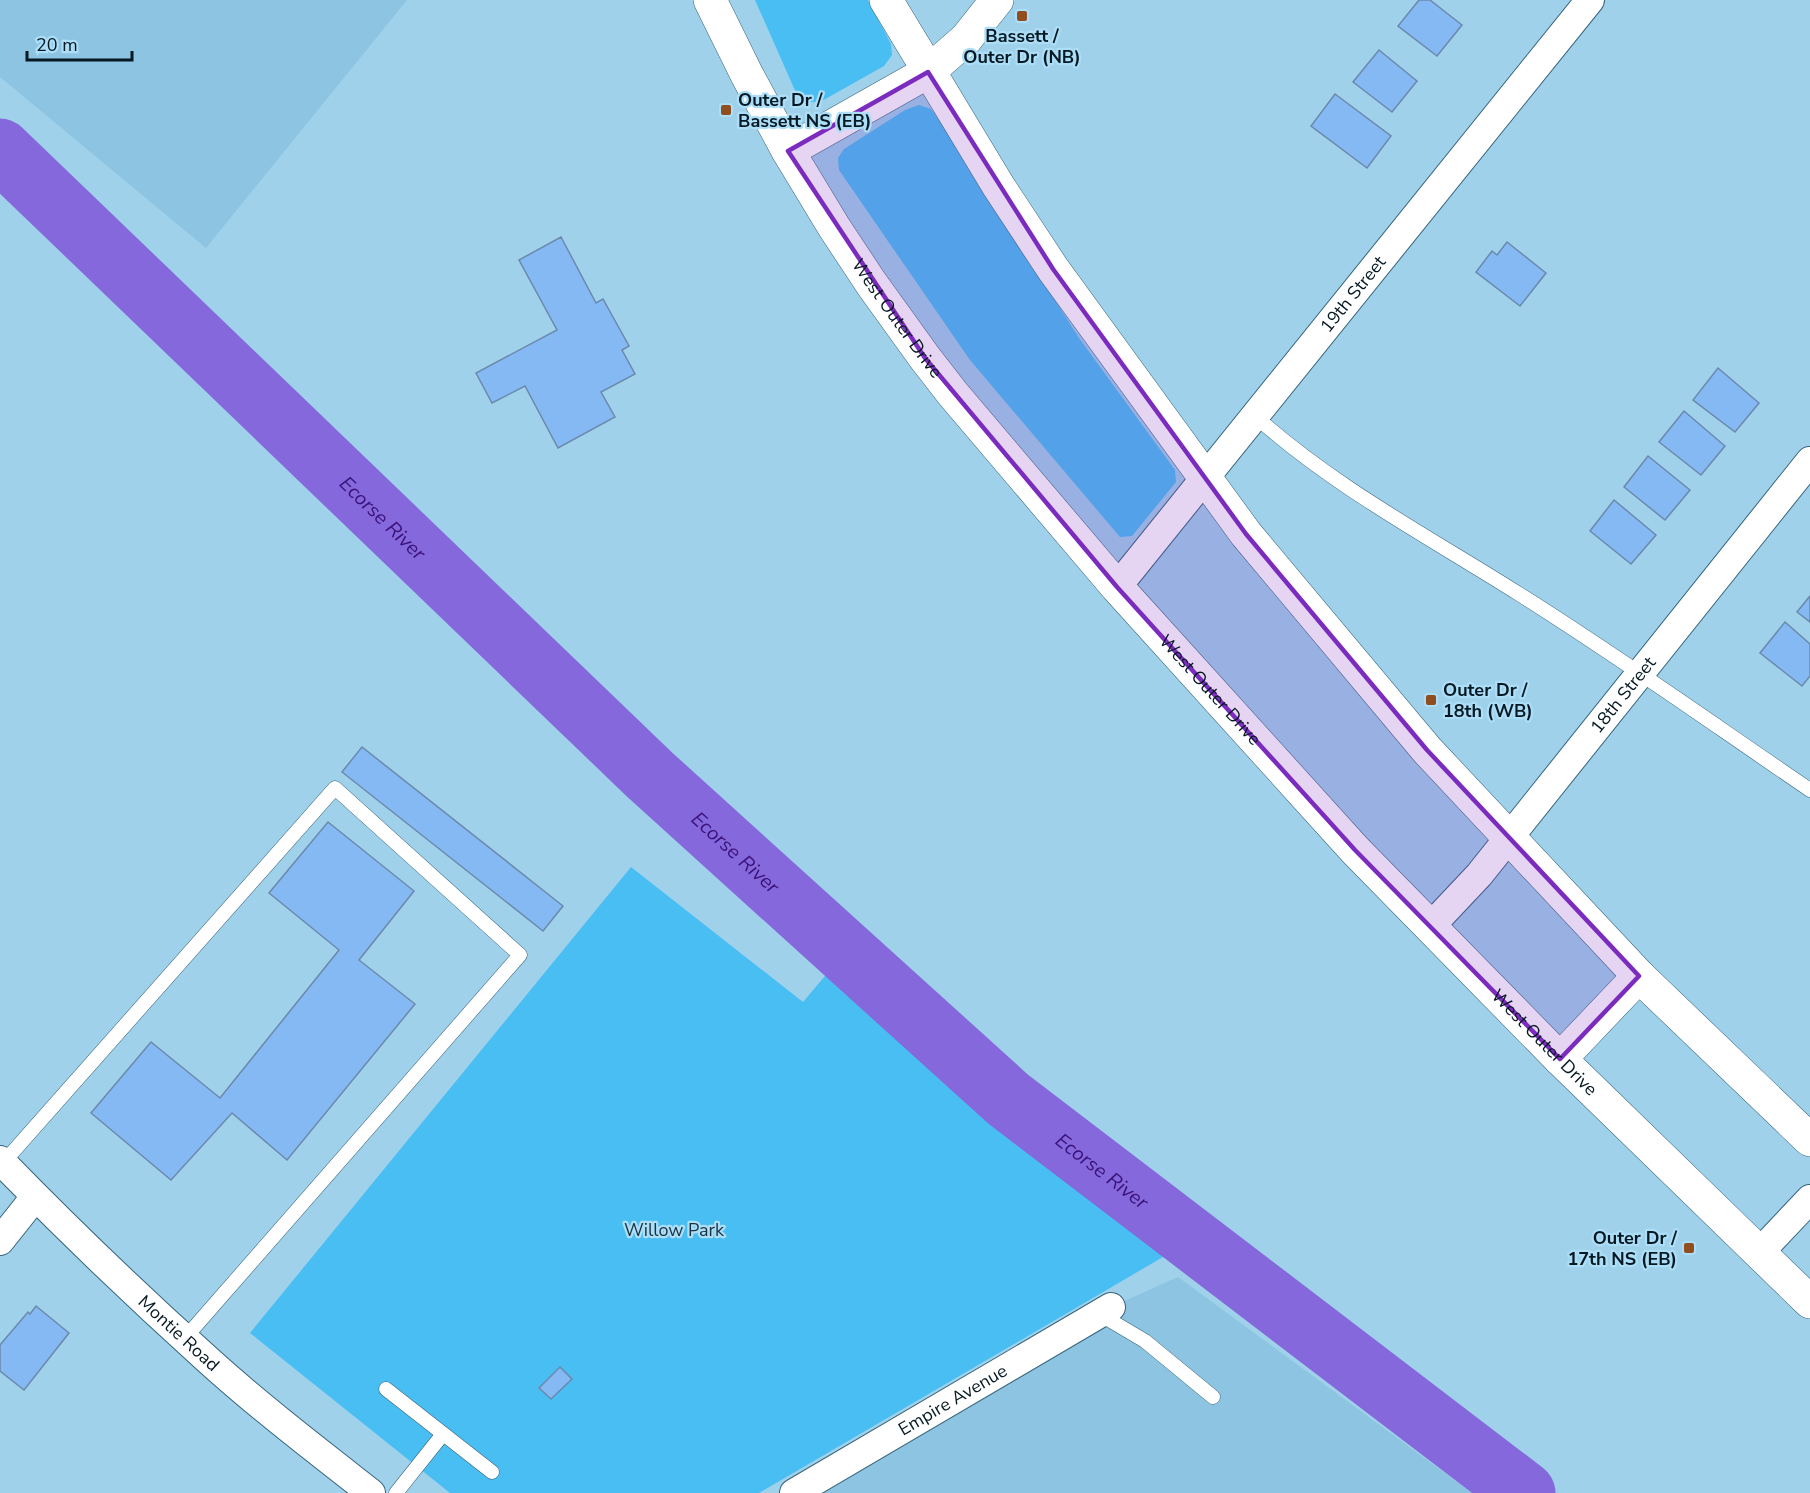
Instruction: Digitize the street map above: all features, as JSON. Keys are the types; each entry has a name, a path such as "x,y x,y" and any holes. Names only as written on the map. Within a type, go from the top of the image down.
{"main road":[{"name":"West Outer Drive","path":"710,0 788,151 834,227 925,358 1117,587 1355,850 1560,1059 1810,1302"},
{"path":"886,0 999,187 1053,269 1246,534 1427,750 1639,976 1810,1140"},
{"path":"788,151 928,72 966,39 997,0"},
{"path":"1560,1059 1639,976"}],"street":[{"name":"19th Street","path":"1117,587 1590,0"},
{"name":"18th Street","path":"1430,927 1479,875 1510,837 1810,461"},
{"name":"Montie Road","path":"1,1161 185,1338 278,1419 371,1493"},
{"path":"0,1241 36,1197"},
{"path":"1759,1253 1810,1199"},
{"name":"Empire Avenue","path":"794,1493 1106,1311"}],"lane":[{"path":"1254,416 1284,443 1332,478 1521,595 1810,790"},
{"path":"1,1161 335,788 520,955 185,1338"},
{"path":"1106,1311 1213,1397"},
{"path":"386,1389 492,1472"},
{"path":"396,1493 443,1434"}],"highlighted area":[{"path":"928,72 1053,269 1246,534 1427,750 1639,976 1560,1059 1355,850 1117,587 925,358 788,151"}],"shaded area":[{"path":"0,0 407,0 206,248 0,77"},
{"path":"1178,1277 1472,1493 794,1493 1111,1307"}],"green space":[{"path":"755,0 868,0 891,44 892,55 884,66 820,102 808,102 797,95"},
{"path":"919,105 931,109 956,144 1079,338 1175,470 1176,482 1132,536 1120,537 970,360 839,170 838,158 844,149 905,110"},
{"name":"Willow Park","path":"631,867 803,1002 841,957 1187,1243 759,1493 450,1493 250,1333"}],"building":[{"path":"1419,0 1430,0 1462,25 1437,56 1398,26"},
{"path":"1379,50 1417,81 1392,112 1353,82"},
{"path":"1335,94 1391,136 1367,168 1311,126"},
{"path":"561,237 596,303 603,299 629,346 622,350 635,374 601,392 615,417 558,448 525,386 492,403 476,373 557,330 519,260"},
{"path":"1507,242 1546,273 1520,306 1476,272 1492,251 1497,255"},
{"path":"1718,368 1759,403 1735,432 1693,400"},
{"path":"1684,411 1725,446 1701,475 1659,442"},
{"path":"1648,456 1690,490 1665,520 1624,487"},
{"path":"1614,500 1656,535 1631,564 1590,531"},
{"path":"1810,596 1810,622 1797,612"},
{"path":"1785,622 1810,644 1810,676 1802,686 1760,653"},
{"path":"362,747 563,906 543,931 342,772"},
{"path":"328,822 414,891 359,960 415,1004 287,1160 232,1113 171,1180 91,1113 151,1042 220,1098 339,950 269,893"},
{"path":"36,1306 69,1333 24,1390 0,1371 0,1345 28,1312 30,1314"},
{"path":"560,1367 572,1379 551,1399 539,1388"}],"waterway":[{"name":"Ecorse River","path":"0,150 650,775 1008,1099 1524,1493"}],"place":[{"name":"Bassett / Outer Dr (NB)","path":"1022,16"},
{"name":"Outer Dr / Bassett NS (EB)","path":"726,110"},
{"name":"Outer Dr / 18th (WB)","path":"1431,700"},
{"name":"Outer Dr / 17th NS (EB)","path":"1689,1248"}]}
